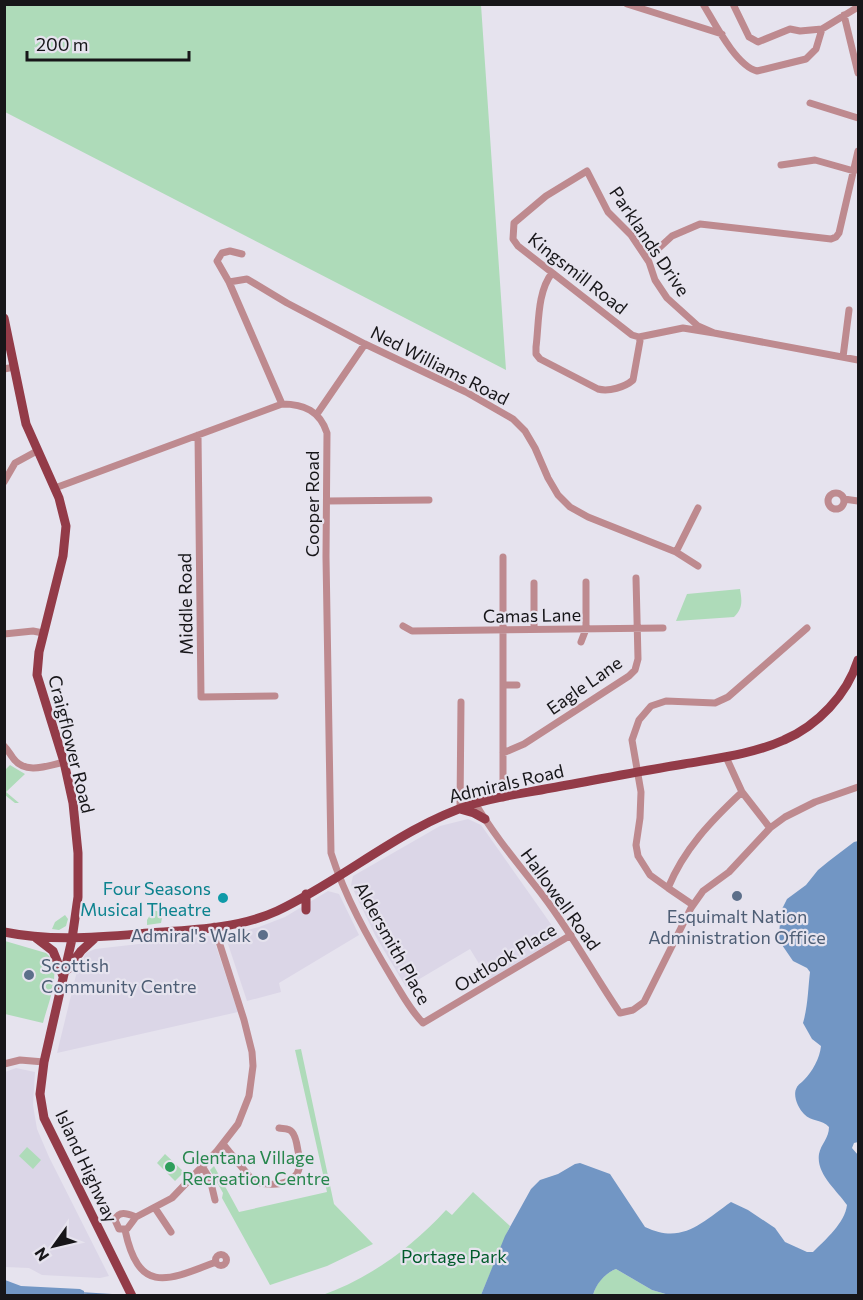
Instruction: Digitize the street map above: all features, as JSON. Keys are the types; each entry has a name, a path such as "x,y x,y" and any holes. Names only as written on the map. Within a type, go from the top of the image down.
{"main road":[{"name":"Craigflower Road","path":"4,318 9,368 26,424 55,489 66,526 65,542 37,663 37,675 73,803 78,853 77,905 72,939"},
{"name":"Admirals Road","path":"4,932 72,939 96,938 239,923 261,917 338,876 406,832 460,809 502,798 760,749 785,740 805,729 824,714 852,677 858,660"},
{"path":"460,809 485,819"},
{"path":"293,902 306,910 306,894"},
{"path":"31,935 53,951 63,976"},
{"path":"63,976 81,951 96,938"},
{"name":"Island Highway","path":"72,939 44,1062 40,1094 44,1118 132,1296"}],"street":[{"path":"703,4 743,63 757,71 806,59 816,49 822,29"},
{"path":"733,4 749,37 758,42 790,29 800,31 822,29 858,7"},
{"path":"632,5 722,34"},
{"path":"844,15 858,73"},
{"path":"810,103 858,118"},
{"path":"647,259 672,236 700,224 831,239 836,237 839,233 858,151"},
{"path":"781,165 815,160 854,171"},
{"name":"Parklands Drive","path":"587,171 608,212 628,232 647,259 655,280 667,298 695,327 714,333 858,360"},
{"name":"Kingsmill Road","path":"587,171 541,199 518,219 513,226 513,239 552,273 632,335 639,337"},
{"path":"242,254 230,251 222,253 218,261 282,404"},
{"path":"552,273 544,286 536,354 543,361 598,390 608,390 633,380 639,337 695,327"},
{"name":"Ned Williams Road","path":"229,282 247,279 287,303 365,344 466,392 513,419 525,430 548,478 558,495 570,507 588,518 676,552 698,566"},
{"path":"843,357 849,310"},
{"path":"55,489 282,404 300,404 317,414 365,344"},
{"name":"Cooper Road","path":"317,414 324,422 327,433 331,853 338,876"},
{"name":"Middle Road","path":"198,435 201,698 275,696"},
{"path":"4,482 15,463 37,451"},
{"path":"844,499 858,501"},
{"path":"327,501 429,500"},
{"path":"676,552 698,507"},
{"path":"502,798 503,557"},
{"name":"Eagle Lane","path":"503,753 524,744 629,676 635,669 638,660 636,578"},
{"path":"581,642 586,628 586,582"},
{"path":"534,583 534,628"},
{"name":"Camas Lane","path":"403,626 412,631 663,628"},
{"path":"807,628 728,697 715,703 666,701 651,706 639,720 632,740 641,792 636,845 638,856 650,875 693,905 703,891 729,872 770,828 797,810 858,787"},
{"path":"4,634 33,631 43,633"},
{"path":"504,685 517,685"},
{"path":"460,809 461,702"},
{"path":"4,746 12,758 23,766 41,767 63,762"},
{"path":"726,756 742,792 770,828"},
{"path":"668,888 674,874 697,838 712,820 742,792"},
{"name":"Hallowell Road","path":"475,804 571,935 620,1013 640,1006 647,997 693,905"},
{"name":"Aldersmith Place","path":"338,876 375,949 411,1010 423,1023"},
{"path":"136,1217 125,1213 117,1216 118,1229 125,1230 131,1226 136,1217 171,1198 223,1144 238,1124 249,1096 253,1065 249,1035 214,926"},
{"name":"Outlook Place","path":"423,1023 571,935"},
{"path":"4,1064 20,1060 44,1062"},
{"path":"223,1144 253,1181 267,1184 285,1181 297,1176 300,1170 300,1158 293,1133 290,1130 279,1128"},
{"path":"202,1166 210,1179 215,1200"},
{"path":"155,1208 171,1232"},
{"path":"125,1230 136,1263 152,1277 162,1280 170,1279 216,1262"}],"shaded area":[{"path":"468,819 481,825 560,937 489,980 470,949 406,987 376,937 351,885 353,876 440,826"},
{"path":"328,891 339,894 359,935 279,983 281,992 247,1001 227,941 229,935 285,917"},
{"path":"209,936 214,940 238,1012 57,1053 78,967 86,953 95,949"},
{"path":"16,1068 35,1072 33,1105 37,1129 109,1276 100,1278 42,1275 29,1268 5,1267 5,1072"}],"green space":[{"path":"4,5 481,5 506,370 5,112"},
{"path":"740,589 741,604 734,617 676,621 687,594"},
{"path":"10,765 25,774 6,792 19,803 15,803 5,795 5,770"},
{"path":"153,910 160,912 161,923 147,925 147,920"},
{"path":"65,915 68,919 66,926 59,930 52,929 55,922"},
{"path":"5,941 46,953 51,959 54,967 53,986 43,1023 5,1014"},
{"name":"Portage Park","path":"301,1049 334,1204 373,1244 327,1266 270,1285 222,1198 223,1193 210,1170 214,1166 239,1212 327,1192 295,1050"},
{"path":"27,1147 41,1160 33,1169 19,1156"},
{"name":"Glentana Village Recreation Centre","path":"165,1154 184,1172 175,1181 157,1163"},
{"name":"Portage Park","path":"473,1192 510,1226 481,1295 320,1296 355,1281 388,1261 433,1224 446,1210 452,1215"},
{"path":"616,1269 652,1290 669,1295 593,1296 601,1280"}],"water":[{"path":"858,841 858,1142 854,1143 852,1148 858,1155 858,1295 669,1295 652,1290 616,1269 602,1279 593,1295 481,1295 505,1236 531,1189 540,1180 580,1163 610,1174 645,1227 658,1232 670,1234 691,1229 731,1202 775,1228 785,1242 807,1252 813,1252 834,1231 843,1218 847,1205 824,1175 819,1161 820,1150 829,1127 807,1117 795,1097 797,1086 813,1069 821,1046 812,1039 803,1023 810,972 793,961 780,942 779,935 781,911 787,899 806,885 829,861"},
{"path":"5,1280 21,1286 80,1289 84,1291 84,1295 5,1295"}],"waterway":[{"path":"84,1293 116,1295"}],"place":[{"name":"Esquimalt Nation Administration Office","path":"737,896"},
{"name":"Four Seasons Musical Theatre","path":"223,898"},
{"name":"Admiral's Walk","path":"263,935"},
{"name":"Scottish Community Centre","path":"29,975"},
{"name":"Glentana Village Recreation Centre","path":"170,1167"}]}
